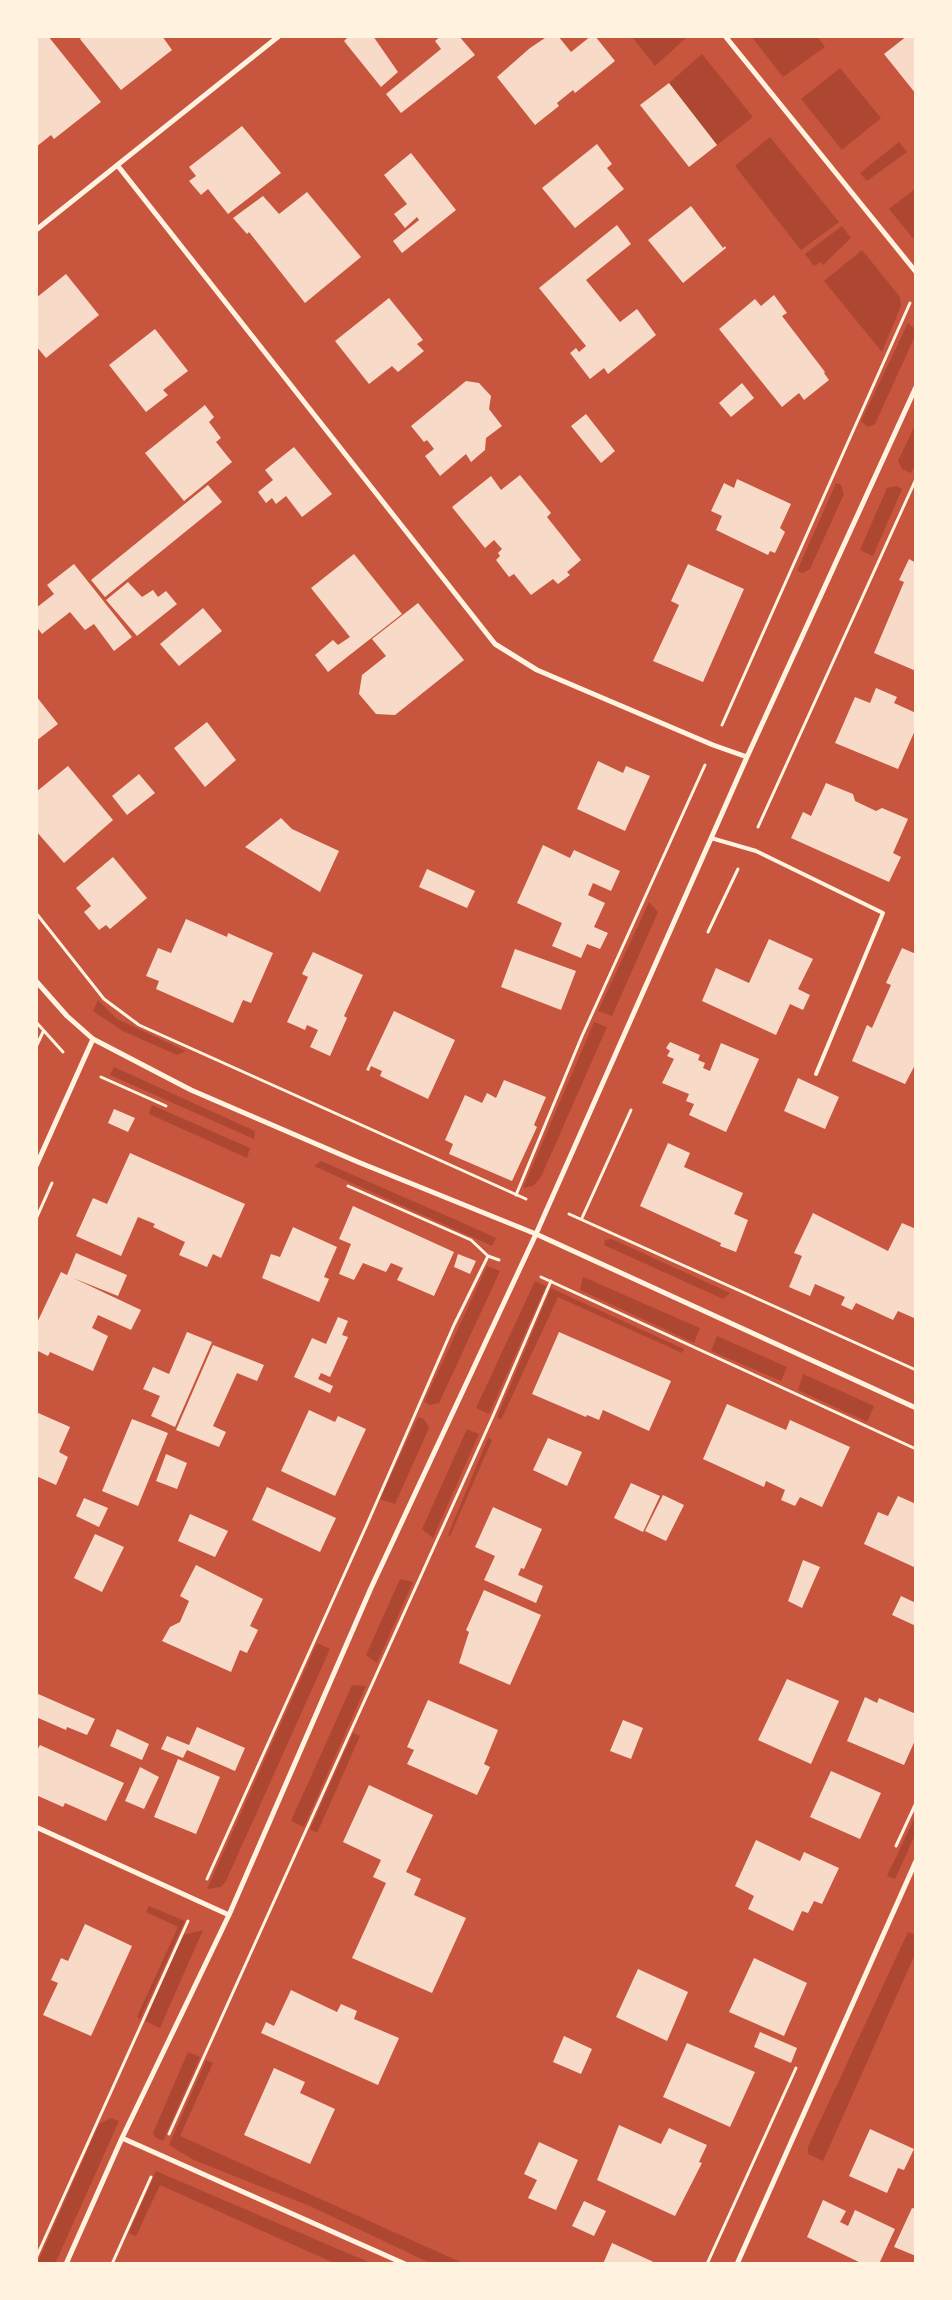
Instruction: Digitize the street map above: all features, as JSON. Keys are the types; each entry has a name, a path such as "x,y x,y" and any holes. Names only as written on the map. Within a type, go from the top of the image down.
{"street":[{"path":"36,230 278,36"},
{"path":"725,36 916,272"},
{"path":"118,166 495,644 537,670 713,745 747,757"},
{"path":"66,2264 122,2138 229,1915 371,1588 536,1234 747,757 916,387"},
{"path":"36,981 66,1016 93,1039 200,1094 358,1162 536,1234 916,1408"},
{"path":"36,1166 93,1039"},
{"path":"36,1827 229,1915"},
{"path":"737,2264 916,1861"},
{"path":"122,2138 405,2264"}],"lane":[{"path":"711,838 748,848 883,913 816,1074"}],"path":[{"path":"708,932 916,480"},
{"path":"714,720 723,724"},
{"path":"36,913 104,999 139,1025 516,1196 582,1218 916,1370"},
{"path":"36,1022 43,1032 80,1068 175,1110"},
{"path":"36,1047 43,1032"},
{"path":"582,1218 631,1110"},
{"path":"345,1185 470,1240 488,1256 551,1281 916,1449"},
{"path":"36,2258 368,1522 454,1325 488,1256"},
{"path":"112,2264 493,1416 551,1281"}],"shaded area":[{"path":"633,36 688,36 655,66 632,37"},
{"path":"751,36 817,36 825,47 783,77"},
{"path":"702,54 753,117 717,145 669,83"},
{"path":"840,68 881,118 842,150 801,99"},
{"path":"770,137 839,222 801,250 735,166"},
{"path":"899,142 907,152 867,181 860,173"},
{"path":"916,188 916,242 889,209"},
{"path":"842,226 851,238 823,265 820,262 814,266 805,254"},
{"path":"862,250 900,297 901,306 882,352 824,281"},
{"path":"908,323 916,330 916,334 875,424 868,427 861,421"},
{"path":"916,423 916,463 911,473 902,469 898,461"},
{"path":"836,483 841,485 844,494 810,569 803,573 797,571"},
{"path":"896,486 902,489 873,556 860,550 887,488"},
{"path":"649,902 658,912 612,1016 598,1011"},
{"path":"98,1000 117,1019 186,1051 177,1055 123,1031 93,1011"},
{"path":"594,1022 607,1027 541,1177 533,1186 523,1188"},
{"path":"114,1067 255,1131 254,1139 110,1075"},
{"path":"152,1105 250,1148 247,1158 149,1114"},
{"path":"321,1161 496,1238 492,1246 314,1166"},
{"path":"612,1239 730,1293 723,1299 604,1245 605,1240"},
{"path":"487,1266 500,1271 439,1403 430,1405 424,1402"},
{"path":"583,1277 700,1328 694,1343 580,1290"},
{"path":"535,1281 546,1286 489,1414 476,1408"},
{"path":"551,1288 684,1349 682,1353 558,1297 501,1420 497,1417"},
{"path":"717,1336 787,1367 781,1381 711,1351"},
{"path":"803,1374 874,1406 867,1422 798,1390"},
{"path":"418,1417 424,1419 429,1428 395,1504 380,1499"},
{"path":"467,1429 479,1434 433,1538 422,1529"},
{"path":"488,1438 492,1440 450,1536 448,1535"},
{"path":"400,1579 413,1582 377,1663 366,1655"},
{"path":"317,1643 330,1649 226,1881 221,1887 207,1889"},
{"path":"352,1685 366,1686 304,1827 291,1821"},
{"path":"353,1733 360,1736 317,1833 310,1829"},
{"path":"916,1815 916,1833 895,1879 887,1876"},
{"path":"149,1906 185,1921 140,2019 137,2017 178,1927 146,1912"},
{"path":"203,1930 160,2028 145,2021 183,1935"},
{"path":"908,1932 916,1935 916,1952 823,2161 808,2154 808,2147"},
{"path":"188,2052 200,2057 163,2141 156,2138 153,2133"},
{"path":"206,2060 213,2063 180,2136 465,2264 432,2264 312,2207 194,2160 169,2145"},
{"path":"111,2118 119,2121 55,2264 37,2264 99,2124"},
{"path":"156,2171 373,2264 336,2264 160,2185 136,2236 129,2233"}],"building":[{"path":"36,36 48,36 101,102 54,139 51,135 36,147"},
{"path":"83,36 162,36 172,50 121,90 80,39"},
{"path":"349,36 373,36 398,72 381,87 344,41"},
{"path":"441,36 459,36 475,55 401,113 386,94 441,49 435,41"},
{"path":"548,36 558,36 571,52 591,36 595,36 615,61 575,93 573,90 557,103 559,106 535,125 497,77 530,48"},
{"path":"907,36 916,36 916,94 884,54"},
{"path":"669,83 717,145 689,167 640,105"},
{"path":"242,126 281,173 228,214 208,189 201,195 189,181 196,176 189,167"},
{"path":"597,144 612,164 607,168 624,189 575,228 542,188"},
{"path":"411,153 456,210 402,253 393,241 419,220 417,217 405,228 394,214 407,204 384,175"},
{"path":"307,192 361,257 305,303 249,232 247,234 233,218 263,196 279,214"},
{"path":"691,206 723,248 725,246 726,248 683,283 648,240"},
{"path":"617,225 631,244 586,280 620,322 637,309 656,335 608,374 604,368 590,379 570,353 576,348 579,352 586,346 539,288"},
{"path":"66,274 99,315 46,358 36,346 36,298"},
{"path":"774,295 787,313 782,316 825,372 829,380 804,400 799,393 782,407 719,329 755,299 761,306"},
{"path":"389,298 423,340 417,344 424,351 398,372 392,366 369,384 335,341"},
{"path":"155,329 188,371 163,390 168,395 146,412 109,365"},
{"path":"466,381 479,383 491,396 489,409 502,426 486,438 485,450 471,462 466,454 440,476 425,456 434,449 427,440 424,442 411,426"},
{"path":"742,383 754,398 731,417 719,403"},
{"path":"205,405 214,417 209,422 221,438 216,442 232,462 184,501 145,453"},
{"path":"586,414 615,451 601,463 571,426"},
{"path":"294,447 332,494 302,517 286,496 276,504 272,498 266,503 258,492 273,480 265,470"},
{"path":"520,475 551,513 547,517 581,560 567,572 570,575 558,584 553,579 531,595 514,574 509,577 496,560 500,556 498,553 502,549 494,540 485,548 452,507 491,476 501,490"},
{"path":"737,479 791,504 780,528 785,532 775,553 770,551 768,555 716,530 722,516 711,511 724,483 734,488"},
{"path":"208,485 222,502 105,597 91,580"},
{"path":"354,554 402,614 328,672 315,655 333,640 338,645 350,637 311,588"},
{"path":"909,559 916,563 916,671 874,653 904,582 899,580"},
{"path":"74,564 132,637 114,651 94,624 85,630 70,612 42,634 36,626 36,608 54,594 47,585"},
{"path":"688,564 744,589 703,682 653,661 679,605 671,601"},
{"path":"128,582 142,597 153,590 158,597 166,591 177,604 137,636 106,600"},
{"path":"418,603 464,660 395,715 376,714 359,694 362,675 386,656 372,639"},
{"path":"203,608 222,631 179,666 160,644"},
{"path":"876,688 897,697 894,703 916,713 916,728 898,769 835,743 855,697 870,703"},
{"path":"36,696 58,724 36,741"},
{"path":"207,722 236,760 205,787 174,748"},
{"path":"598,761 623,773 626,766 650,776 625,831 577,809"},
{"path":"68,766 113,820 64,863 36,831 36,792"},
{"path":"139,774 155,793 127,815 112,796"},
{"path":"826,783 853,794 855,801 876,811 882,808 908,819 893,853 901,857 889,882 791,838 803,812 811,816"},
{"path":"281,818 292,829 339,851 320,892 245,847"},
{"path":"543,845 570,858 574,850 620,871 611,891 593,883 588,895 605,903 594,927 608,933 600,949 587,944 581,958 552,946 562,923 517,903"},
{"path":"113,857 147,898 110,929 106,925 99,930 84,912 91,906 76,888"},
{"path":"427,869 475,891 467,908 419,887"},
{"path":"186,919 227,937 228,933 273,953 251,1003 243,1000 233,1023 156,989 159,981 146,976 158,948 171,953"},
{"path":"769,939 813,959 798,989 810,995 803,1010 790,1004 776,1035 702,1001 716,968 749,983"},
{"path":"902,948 916,954 916,1063 905,1084 852,1061 867,1025 872,1028 891,985 886,983"},
{"path":"515,949 576,971 561,1010 501,987"},
{"path":"313,952 363,975 344,1016 347,1018 330,1056 310,1047 318,1030 307,1025 305,1030 287,1022 308,977 302,974"},
{"path":"394,1011 455,1040 428,1099 380,1076 382,1071 371,1066 369,1071 366,1070"},
{"path":"670,1042 700,1055 698,1060 705,1063 703,1068 710,1071 721,1043 759,1059 726,1132 689,1115 694,1104 686,1101 689,1094 662,1083 674,1059 667,1056 670,1051 666,1048"},
{"path":"798,1078 839,1097 825,1129 784,1111"},
{"path":"504,1080 546,1097 534,1125 537,1127 512,1181 449,1154 453,1144 445,1140 465,1095 482,1103 487,1093 496,1098"},
{"path":"114,1109 135,1118 128,1132 108,1123"},
{"path":"668,1143 690,1153 684,1167 743,1193 734,1214 748,1220 736,1252 720,1246 721,1243 640,1206"},
{"path":"130,1153 245,1204 221,1258 213,1254 207,1267 179,1255 185,1242 153,1227 155,1224 138,1217 121,1256 76,1236 93,1198 107,1204"},
{"path":"353,1206 454,1252 434,1296 397,1280 403,1268 391,1263 386,1272 363,1263 354,1280 339,1274 351,1244 339,1239"},
{"path":"813,1213 888,1251 902,1223 916,1229 916,1314 914,1318 898,1311 893,1320 856,1303 852,1310 841,1305 845,1297 815,1284 810,1296 789,1287 802,1256 794,1253"},
{"path":"293,1227 337,1247 324,1277 329,1279 319,1302 262,1278 271,1254 280,1257"},
{"path":"76,1253 127,1275 118,1296 73,1278 141,1310 131,1330 98,1315 92,1328 108,1336 93,1371 50,1352 48,1356 36,1350 36,1325 61,1272 67,1275"},
{"path":"458,1254 476,1261 470,1274 454,1267"},
{"path":"338,1317 348,1321 342,1335 348,1337 330,1377 321,1373 318,1379 333,1386 330,1393 294,1377 312,1338 326,1344"},
{"path":"187,1332 212,1342 175,1427 151,1416 160,1396 143,1389 153,1367 169,1374"},
{"path":"559,1332 671,1381 649,1431 603,1410 599,1420 587,1415 586,1417 532,1394"},
{"path":"213,1345 264,1365 257,1381 237,1373 213,1426 226,1432 219,1447 176,1430"},
{"path":"727,1404 786,1430 790,1420 850,1447 822,1507 800,1497 795,1506 781,1500 785,1490 766,1481 764,1487 703,1459"},
{"path":"309,1410 335,1422 338,1416 366,1429 335,1496 281,1471"},
{"path":"36,1412 70,1427 59,1452 68,1457 56,1485 36,1476"},
{"path":"132,1419 168,1433 138,1506 102,1491"},
{"path":"548,1438 582,1452 567,1486 533,1470"},
{"path":"166,1454 187,1463 177,1489 156,1481"},
{"path":"631,1483 660,1496 643,1532 614,1518"},
{"path":"267,1487 336,1518 320,1552 252,1520"},
{"path":"663,1495 684,1505 666,1541 645,1531"},
{"path":"898,1496 916,1504 916,1568 864,1544 878,1512 888,1516"},
{"path":"84,1498 108,1508 99,1527 76,1516"},
{"path":"493,1507 542,1529 524,1569 521,1568 518,1575 543,1586 536,1603 484,1580 495,1556 475,1547"},
{"path":"190,1514 228,1531 215,1557 178,1541"},
{"path":"95,1534 124,1547 102,1592 74,1578"},
{"path":"803,1560 820,1567 802,1608 788,1601"},
{"path":"196,1565 263,1599 250,1626 258,1630 247,1653 240,1650 231,1672 162,1641 170,1627 180,1622 189,1601 180,1596"},
{"path":"484,1590 541,1615 510,1685 459,1663 469,1632 466,1630"},
{"path":"901,1596 916,1603 916,1626 892,1615"},
{"path":"787,1679 839,1701 811,1764 758,1740"},
{"path":"36,1693 95,1719 87,1735 67,1727 66,1730 36,1717"},
{"path":"865,1697 877,1703 879,1698 916,1714 916,1738 904,1765 847,1741"},
{"path":"428,1700 498,1730 484,1764 490,1767 477,1795 407,1764 414,1750 407,1747"},
{"path":"623,1720 643,1728 631,1759 610,1751"},
{"path":"197,1727 245,1748 235,1771 187,1750 183,1758 161,1749 167,1736 189,1745"},
{"path":"117,1729 149,1744 142,1760 110,1746"},
{"path":"40,1745 124,1783 106,1821 65,1803 63,1807 36,1795 36,1752"},
{"path":"178,1759 220,1777 196,1834 154,1817"},
{"path":"140,1767 159,1777 144,1809 125,1801"},
{"path":"831,1771 881,1793 860,1839 810,1817"},
{"path":"369,1785 433,1815 406,1872 421,1879 414,1895 466,1918 432,1993 352,1958 386,1883 373,1877 381,1860 343,1842"},
{"path":"756,1840 800,1861 804,1852 839,1868 822,1904 814,1901 808,1913 802,1911 793,1931 748,1909 754,1896 735,1886"},
{"path":"85,1924 132,1946 91,2036 43,2015 58,1983 51,1980 61,1958 68,1961"},
{"path":"754,1958 807,1983 784,2036 729,2012"},
{"path":"638,1969 688,1992 667,2041 616,2017"},
{"path":"291,1990 337,2012 341,2004 357,2011 354,2019 399,2038 378,2085 261,2033 266,2022 274,2026"},
{"path":"760,2032 797,2048 791,2063 754,2047"},
{"path":"564,2036 592,2049 581,2074 553,2062"},
{"path":"687,2043 755,2072 730,2127 663,2097"},
{"path":"274,2068 305,2082 300,2093 335,2109 310,2164 244,2135"},
{"path":"619,2125 661,2144 669,2128 707,2145 699,2162 702,2163 675,2216 597,2180"},
{"path":"870,2129 914,2149 904,2170 898,2168 887,2193 849,2176"},
{"path":"539,2142 578,2160 556,2210 528,2198 537,2180 524,2174"},
{"path":"823,2200 846,2211 840,2222 848,2226 855,2210 895,2229 879,2264 863,2264 807,2237"},
{"path":"584,2201 606,2211 594,2236 572,2226"},
{"path":"912,2208 916,2209 916,2256 894,2247"},
{"path":"612,2243 658,2264 603,2264"}]}
